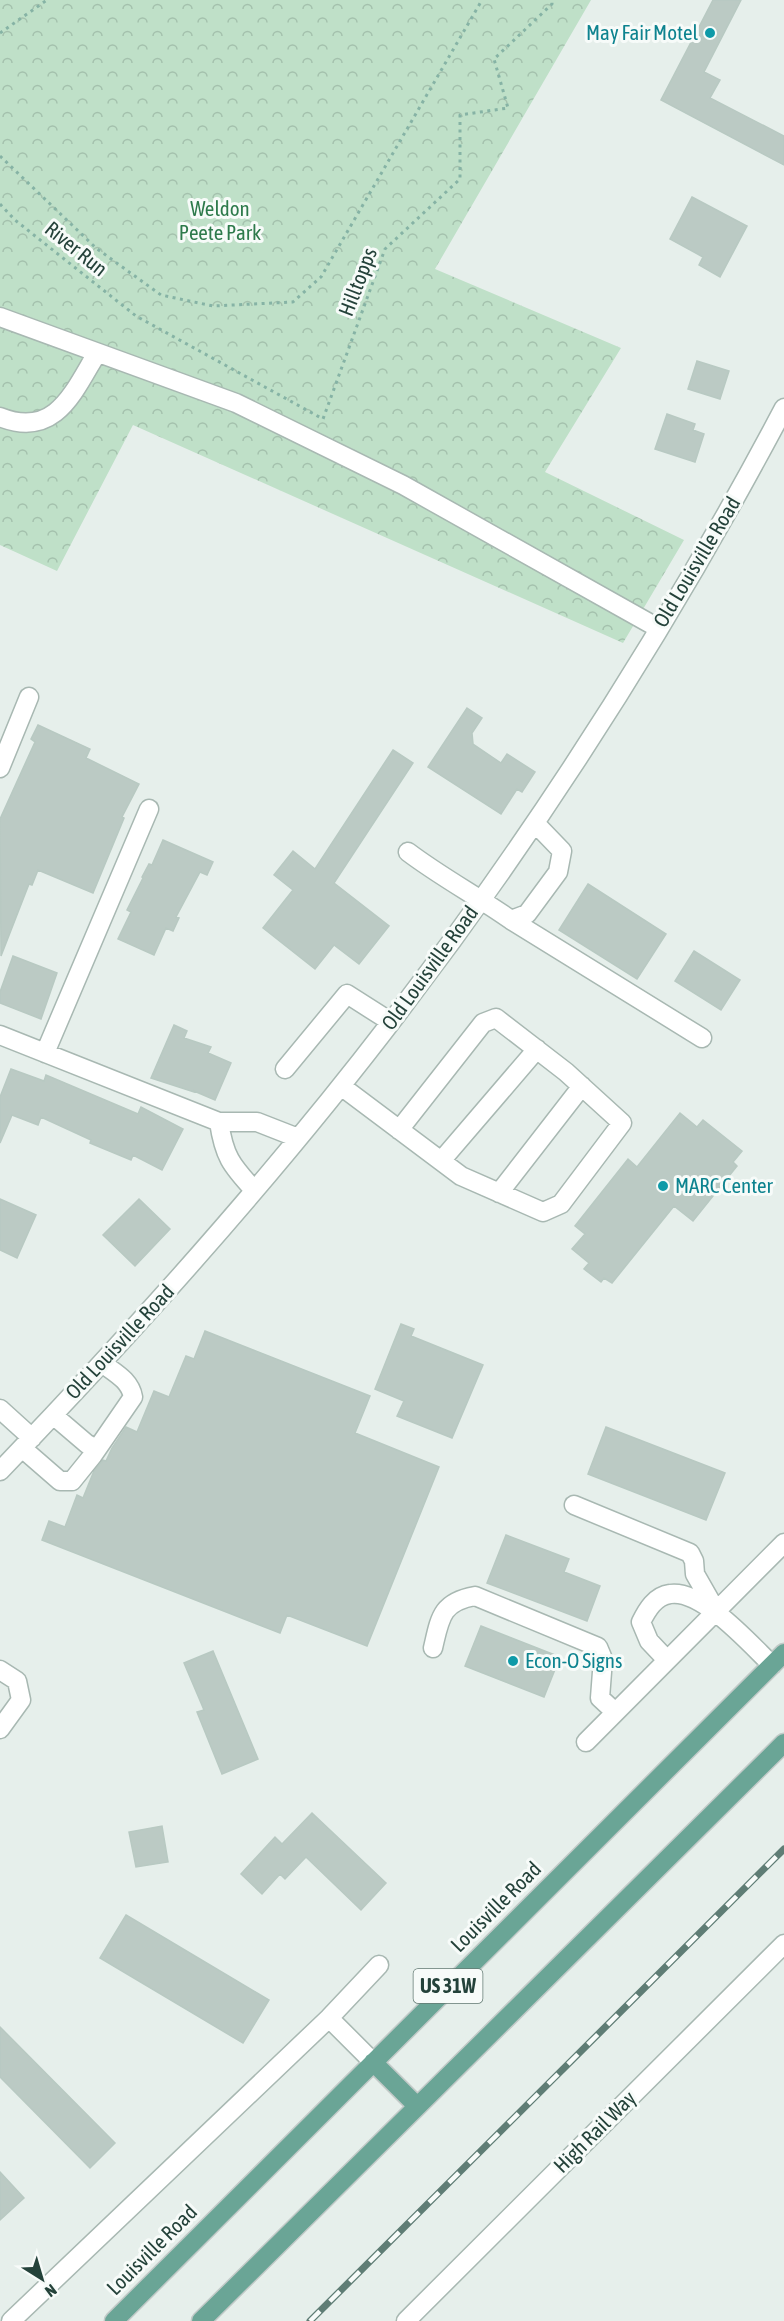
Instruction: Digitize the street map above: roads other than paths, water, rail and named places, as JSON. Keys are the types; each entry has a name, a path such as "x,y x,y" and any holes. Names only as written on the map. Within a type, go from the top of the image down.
{"main road":[{"name":"Louisville Road","path":"114,2321 373,2062 780,1665"},
{"name":"US 31W","path":"201,2321 784,1743"},
{"path":"373,2062 417,2106"}],"street":[{"path":"0,316 236,404 403,485 658,628"},
{"path":"0,417 35,424 51,417 68,401 97,354"},
{"name":"Old Louisville Road","path":"0,1471 167,1292 298,1138 391,1022 535,823 613,702 734,502 784,408"},
{"path":"0,768 29,697"},
{"path":"45,1053 149,809"},
{"path":"511,920 527,914 558,872 562,852 535,823"},
{"path":"408,852 440,876 481,899 511,920 702,1038"},
{"path":"285,1069 347,994 391,1022"},
{"path":"340,1086 399,1130 441,1161 461,1176 543,1212 561,1204 622,1123 582,1086 496,1018 483,1023 399,1130"},
{"path":"0,1035 219,1122 257,1122 298,1138"},
{"path":"441,1161 537,1049"},
{"path":"499,1193 582,1086"},
{"path":"219,1122 222,1147 233,1168 254,1190"},
{"path":"0,1409 60,1481 72,1481 98,1449 133,1397 131,1387 102,1363"},
{"path":"53,1415 87,1444 98,1449"},
{"path":"574,1505 690,1553 694,1561 695,1574 716,1611"},
{"path":"586,1742 784,1543"},
{"path":"667,1660 649,1641 641,1622 650,1604 670,1594 695,1598 716,1611 780,1665"},
{"path":"433,1648 440,1618 457,1600 475,1596 598,1647 603,1659 600,1698 615,1712"},
{"path":"0,1670 17,1682 21,1700 0,1729"},
{"name":"High Rail Way","path":"406,2321 784,1944"},
{"path":"11,2321 329,2018 379,1965"},
{"path":"329,2018 373,2062"}],"railway":[{"path":"310,2321 784,1849"}],"place":[{"name":"May Fair Motel","path":"710,33"},
{"name":"MARC Center","path":"663,1186"},
{"name":"Econ-O Signs","path":"513,1661"}],"park label":[{"name":"Weldon Peete Park","path":"220,221"}]}
